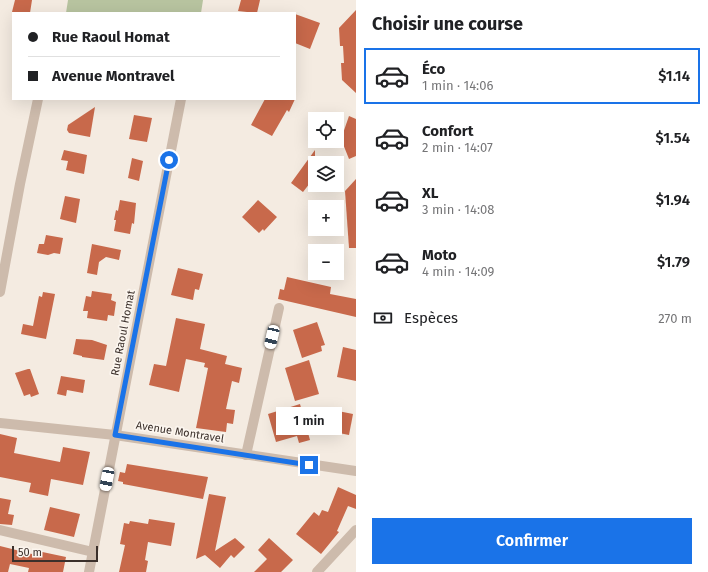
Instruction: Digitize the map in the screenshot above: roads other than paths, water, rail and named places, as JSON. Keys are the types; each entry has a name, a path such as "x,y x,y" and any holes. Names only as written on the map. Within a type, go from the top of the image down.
{"street":[{"path":"0,292 20,184 38,100"},
{"name":"Rue Raoul Homat","path":"89,572 181,100"},
{"path":"246,455 279,308"},
{"name":"Avenue Montravel","path":"0,423 115,435 356,471"},
{"path":"0,530 93,552"},
{"path":"317,572 356,530"}]}
